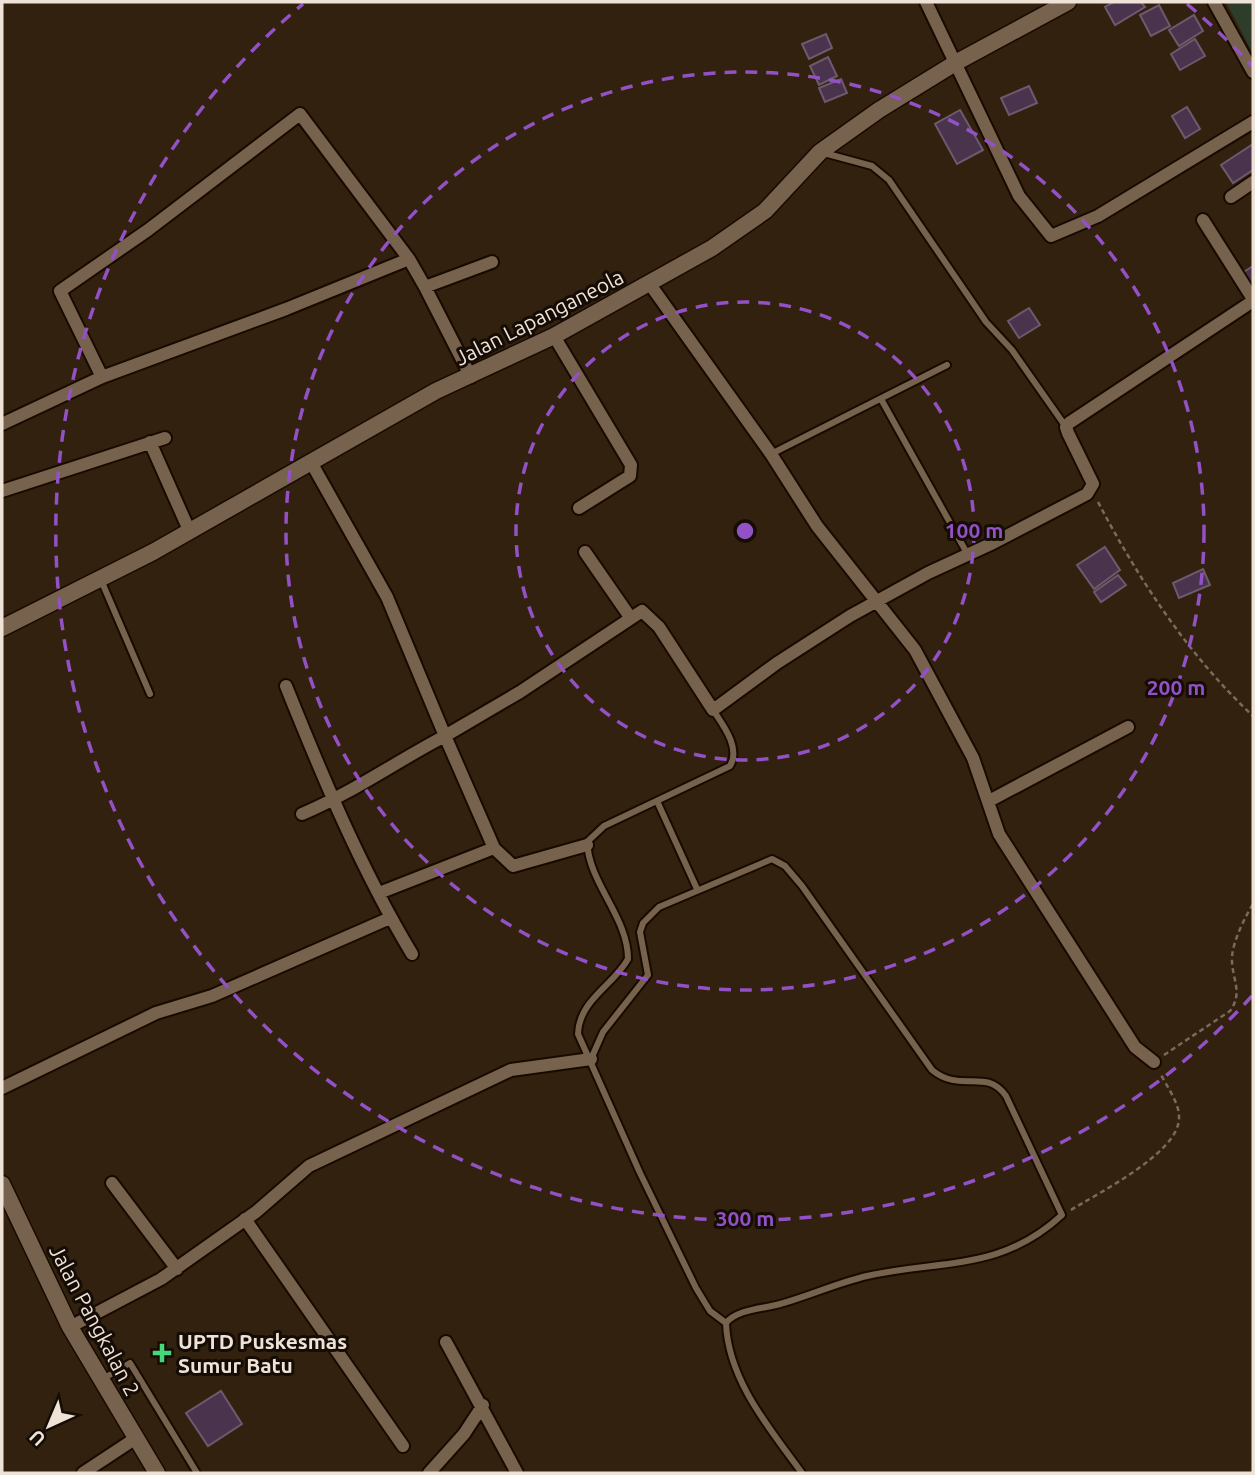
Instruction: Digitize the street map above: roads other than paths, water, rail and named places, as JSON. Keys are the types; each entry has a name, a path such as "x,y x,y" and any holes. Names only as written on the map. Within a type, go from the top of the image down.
{"street":[{"path":"926,2 1019,196 1051,236 1112,208 1253,122"},
{"name":"Jalan Lapanganeola","path":"2,628 100,579 312,464 436,391 554,336 733,235 765,211 820,152 957,62 1068,2"},
{"path":"1214,2 1253,72"},
{"path":"102,377 60,291 148,230 300,114 409,259 471,377"},
{"path":"1231,197 1253,182"},
{"path":"302,814 333,801 386,767 520,692 642,611 649,615 713,710 810,640 928,573 1033,523 1091,490 1093,484 1066,427 1088,408 1253,300 1203,220"},
{"path":"2,424 102,377 286,309 409,259"},
{"path":"425,287 492,262"},
{"path":"649,283 771,454 817,526 878,602 921,662 973,758 999,834 1135,1047 1154,1062"},
{"path":"554,336 631,465 630,476 579,508"},
{"path":"2,491 165,438"},
{"path":"150,442 189,530"},
{"path":"312,464 387,597 494,848 513,866 587,845"},
{"path":"585,552 630,617"},
{"path":"286,686 333,801 390,918 412,954"},
{"path":"989,801 1128,727"},
{"path":"379,893 494,848"},
{"path":"2,1088 156,1013 212,996 390,918"},
{"path":"70,1327 123,1302 177,1269 245,1219 309,1166 453,1095 511,1070 591,1059"},
{"path":"112,1183 177,1269"},
{"name":"Jalan Pangkalan 2","path":"2,1184 70,1327 157,1473"},
{"path":"245,1219 403,1446"},
{"path":"446,1342 517,1473"},
{"path":"429,1473 464,1434 482,1405"},
{"path":"83,1473 136,1438"}],"lane":[{"path":"820,152 872,166 889,180 986,322 1012,350 1066,427"},
{"path":"771,454 947,365"},
{"path":"881,399 968,555"},
{"path":"100,579 150,694"},
{"path":"713,710 727,732 734,752 730,766 596,831 587,845 589,863 624,937 628,959 584,1009 578,1021 578,1034 640,1173 696,1287 710,1311 726,1323"},
{"path":"657,801 697,889"},
{"path":"591,1059 603,1032 648,975 649,967 641,940 643,923 659,907 772,859 785,866 932,1070 944,1080 958,1083 988,1080 1000,1086 1020,1122 1062,1215 1032,1240 999,1255 867,1276 783,1303 738,1314 726,1323"},
{"path":"726,1323 726,1345 734,1367 758,1410 802,1473"},
{"path":"101,1380 130,1363 197,1473"}],"place":[{"name":"UPTD Puskesmas Sumur Batu","path":"162,1353"}]}
